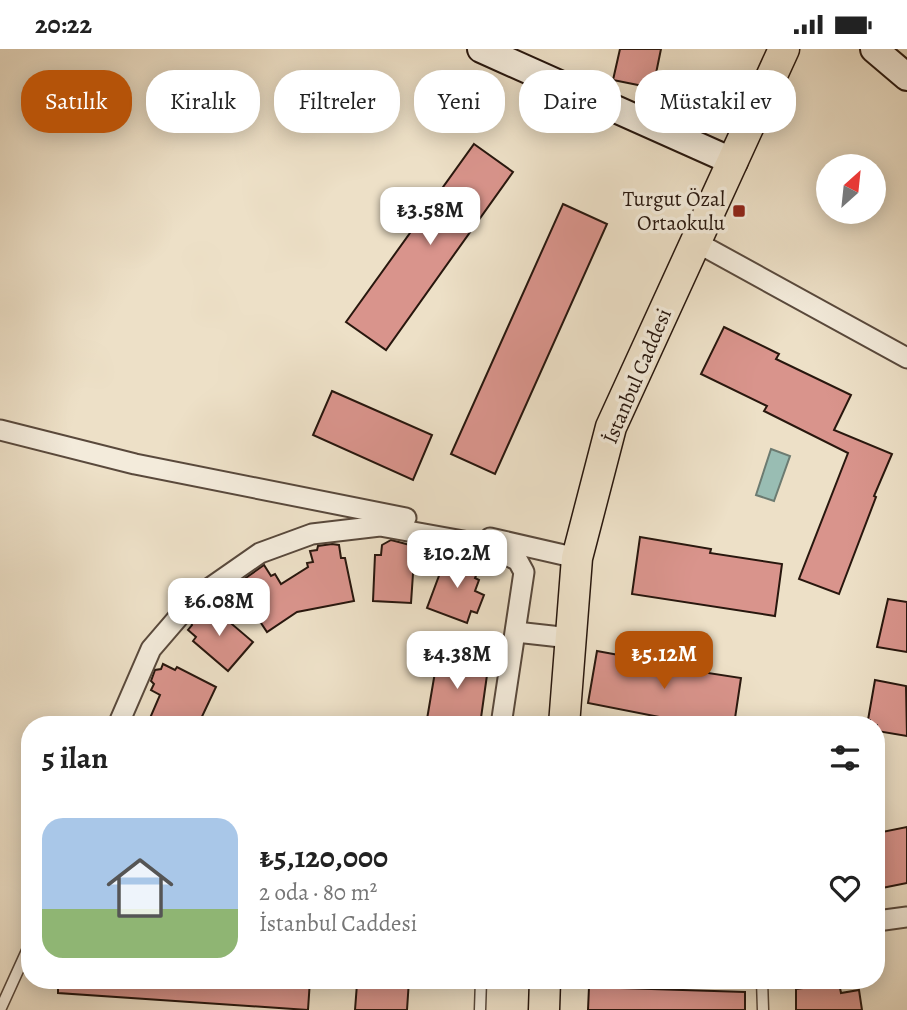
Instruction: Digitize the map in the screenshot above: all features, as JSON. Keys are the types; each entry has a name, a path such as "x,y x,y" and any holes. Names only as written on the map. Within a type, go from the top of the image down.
{"main road":[{"name":"İstanbul Caddesi","path":"565,716 577,558 611,427 784,49"},
{"path":"544,1010 545,989"}],"street":[{"path":"481,49 733,162"},
{"path":"874,49 907,77"},
{"path":"696,241 907,358"},
{"path":"0,430 135,464 386,514 577,558"},
{"path":"122,716 151,649 194,599 260,553 312,534 380,526 491,546 518,561 524,572 502,716"},
{"path":"516,632 570,638"},
{"path":"885,920 907,917"}],"lane":[{"path":"0,1010 21,964"},
{"path":"480,1010 481,989"},
{"path":"762,989 763,1010"}],"water":[{"path":"771,449 790,456 774,501 756,495"}],"building":[{"path":"620,49 661,49 657,70 635,70 635,84 621,82 621,70 615,70"},
{"path":"474,144 513,172 386,350 346,322"},
{"path":"563,204 607,224 495,474 451,454"},
{"path":"724,327 779,354 776,359 851,395 834,430 892,454 839,594 799,579 848,453 764,411 767,406 701,374"},
{"path":"332,391 432,435 413,480 313,435"},
{"path":"640,537 711,549 710,553 782,564 775,616 632,594"},
{"path":"391,540 410,545 410,559 414,559 411,603 373,601 375,555 381,555 382,545"},
{"path":"339,545 341,558 345,558 354,601 297,612 267,632 241,593 246,590 240,582 264,565 271,576 275,574 281,584 308,567 307,563 313,562 310,551 317,550 318,546"},
{"path":"470,555 475,564 480,566 475,578 479,580 475,591 484,595 477,613 471,611 467,623 427,608 443,565 449,567 452,557"},
{"path":"888,599 907,602 907,652 877,647"},
{"path":"207,608 216,616 219,613 253,642 228,671 193,641 196,637 188,630 201,610"},
{"path":"446,648 478,653 475,673 487,675 481,716 428,716 435,672 439,673"},
{"path":"597,651 657,662 656,665 741,678 735,716 654,716 588,703"},
{"path":"163,664 175,670 177,667 216,687 202,716 151,716 160,695 151,690 154,684 151,681 155,670 161,669"},
{"path":"875,680 906,686 907,736 885,732 885,716 869,716"},
{"path":"907,827 907,883 885,887 885,831"},
{"path":"58,989 309,989 308,1010 58,993"},
{"path":"357,989 408,989 407,1010 355,1010"},
{"path":"589,989 745,992 745,1010 588,1010"},
{"path":"796,989 840,989 841,993 859,990 862,1010 796,1010"}],"place":[{"name":"Turgut Özal Ortaokulu","path":"739,211"}]}
